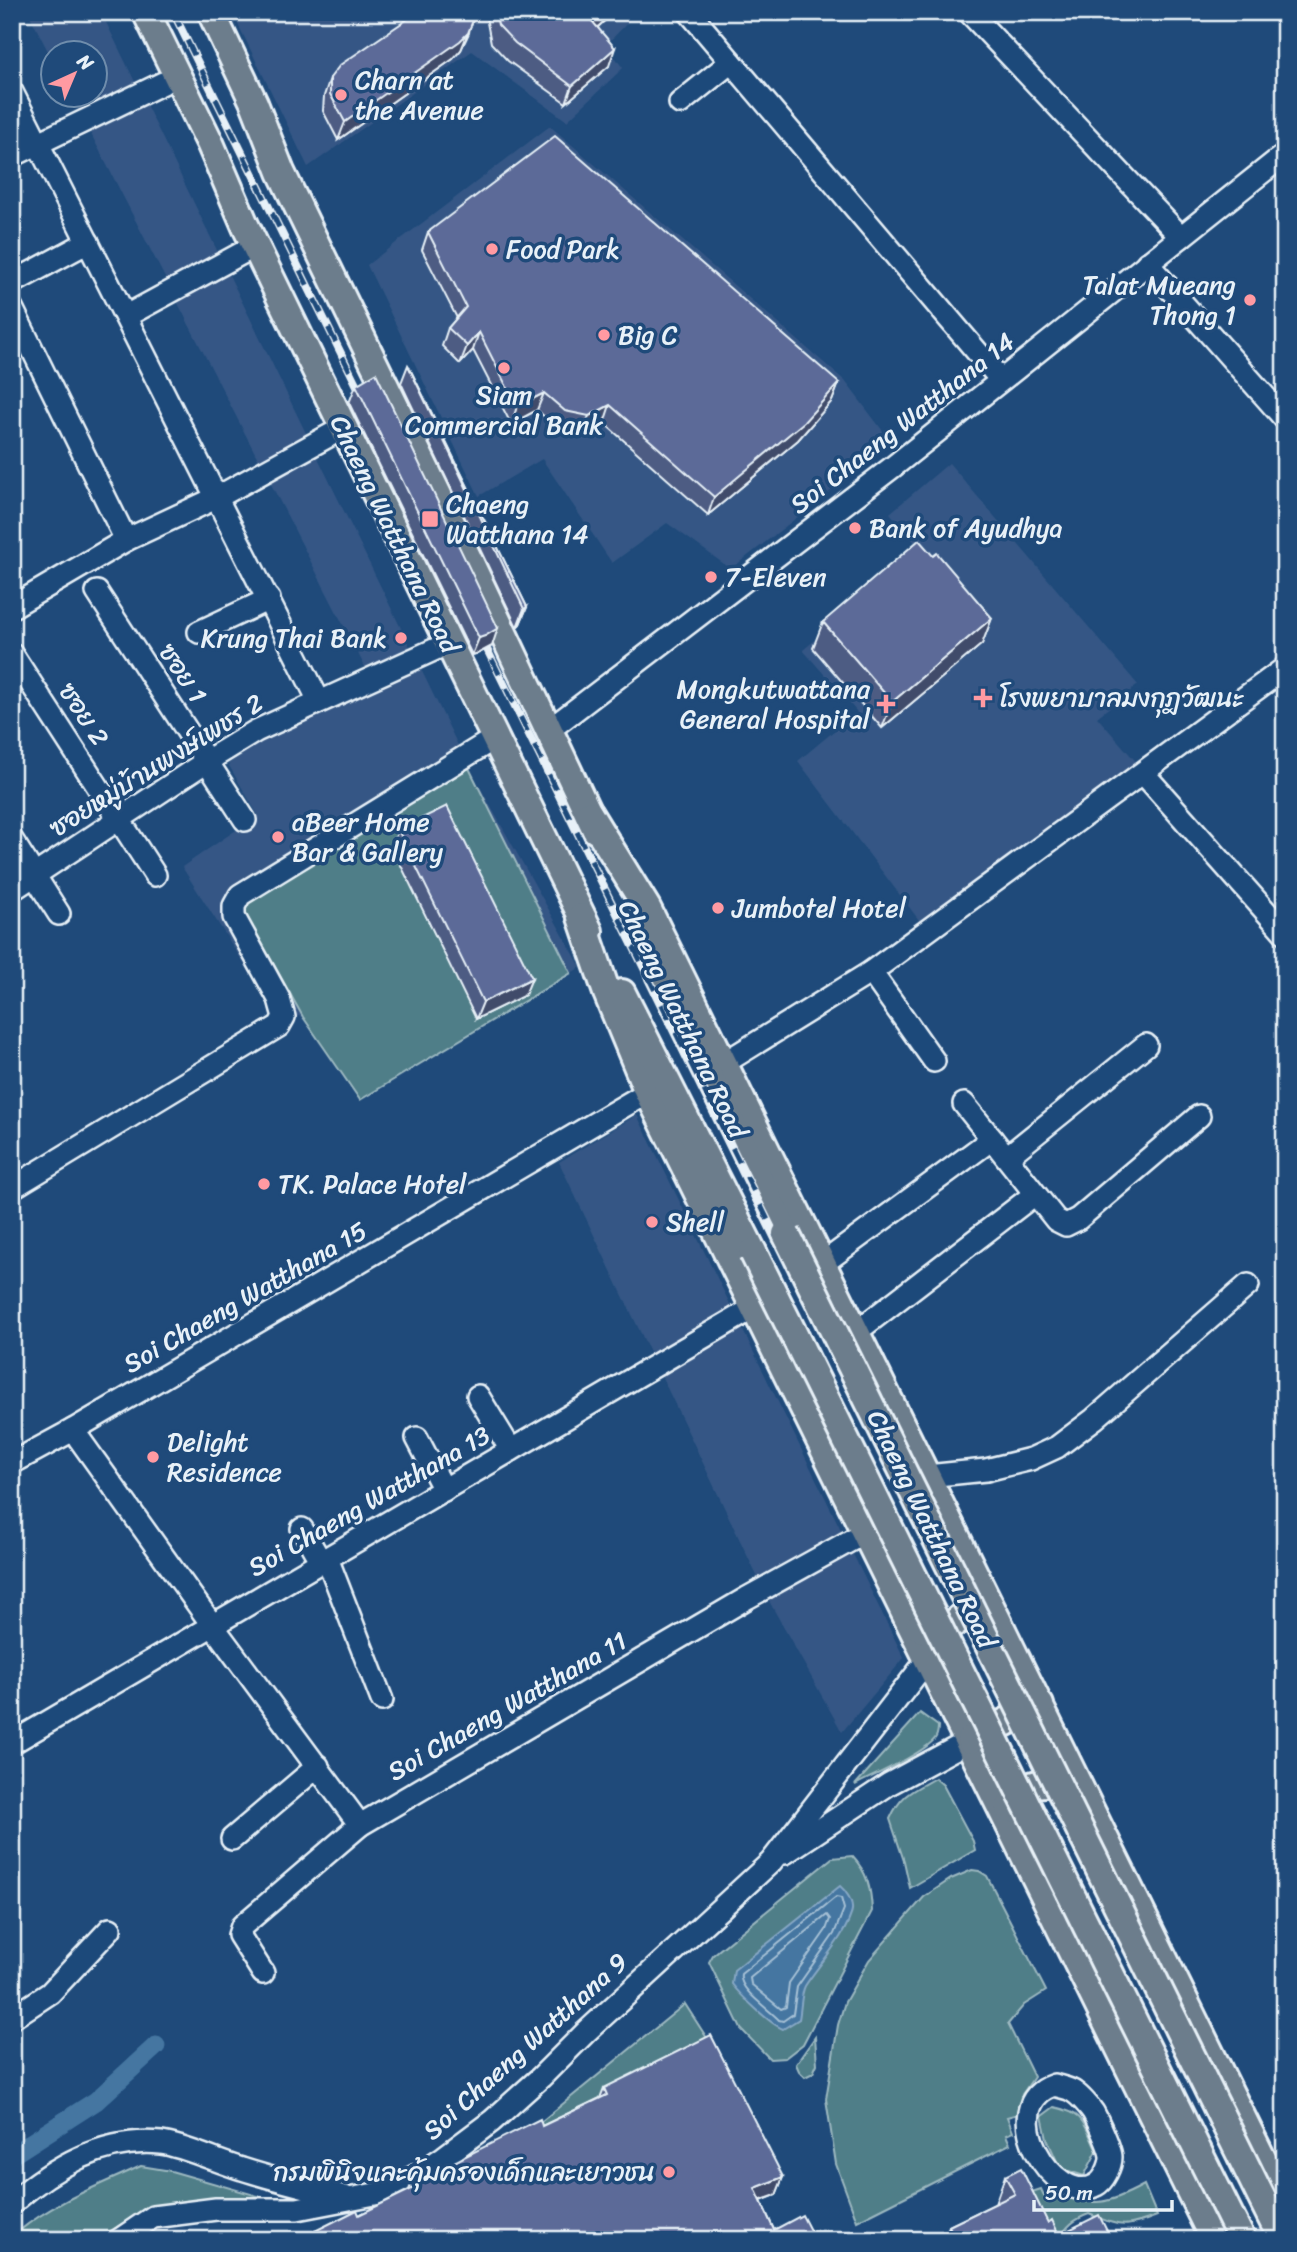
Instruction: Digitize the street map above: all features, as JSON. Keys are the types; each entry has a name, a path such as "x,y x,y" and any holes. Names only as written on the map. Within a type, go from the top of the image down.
{"main road":[{"name":"Chaeng Watthana Road","path":"128,12 207,167 250,237"},
{"name":"Chaeng Watthana Road","path":"146,12 211,143 250,237 581,917 645,1035 1242,2240"},
{"name":"Chaeng Watthana Road","path":"191,12 234,96 281,172"},
{"name":"Chaeng Watthana Road","path":"211,12 254,103 281,172 550,730 589,814 632,918 786,1234 1281,2223"},
{"name":"Chaeng Watthana Road","path":"589,814 647,908 1086,1796 1281,2223"},
{"name":"Chaeng Watthana Road","path":"581,917 607,993 648,1092 1214,2240"},
{"path":"910,1621 926,1631 954,1623 965,1616 974,1604 979,1581"},
{"path":"969,1741 1040,1705"},
{"path":"1009,1825 1009,1807 1017,1795 1031,1784 1046,1782 1063,1785 1086,1796"}],"street":[{"path":"689,12 1001,380"},
{"path":"969,12 1181,237"},
{"path":"680,103 731,62"},
{"path":"12,156 163,83"},
{"path":"12,92 319,702"},
{"name":"Soi Chaeng Watthana 14","path":"550,730 894,466 1285,154"},
{"path":"126,316 250,237"},
{"path":"12,283 88,242"},
{"path":"1147,263 1285,419"},
{"path":"12,309 126,540"},
{"path":"12,607 126,540 218,497 343,428"},
{"name":"ซอย 1","path":"97,592 245,820"},
{"path":"199,632 269,599"},
{"name":"ซอยหมู่บ้านพงษ์เพชร 2","path":"12,890 207,761 256,732 449,643"},
{"name":"ซอย 2","path":"12,654 155,875"},
{"path":"724,1063 871,972 1285,668"},
{"path":"12,1188 279,1026 284,1017 278,999 234,917 234,906 240,895 495,738"},
{"path":"1144,774 1285,933"},
{"path":"12,839 59,914"},
{"path":"871,972 934,1061"},
{"path":"1007,1157 1146,1045"},
{"name":"Soi Chaeng Watthana 15","path":"12,1463 74,1430 648,1092"},
{"path":"964,1104 1056,1220 1066,1225 1078,1219 1199,1116"},
{"path":"822,1264 992,1139"},
{"path":"856,1332 1035,1194"},
{"path":"927,1476 986,1470 1031,1458 1058,1447 1248,1285"},
{"name":"Soi Chaeng Watthana 13","path":"12,1743 755,1307"},
{"path":"478,1396 511,1450"},
{"path":"74,1430 213,1626 360,1825"},
{"path":"417,1438 444,1490"},
{"path":"302,1529 324,1560 382,1700"},
{"name":"Soi Chaeng Watthana 11","path":"263,1973 239,1935 242,1926 360,1825 747,1598 866,1532"},
{"name":"Soi Chaeng Watthana 9","path":"120,2240 153,2217 216,2209 297,2209 354,2200 380,2193 418,2175 492,2121 771,1862 928,1659"},
{"name":"Soi Chaeng Watthana 9","path":"771,1862 889,1784 969,1741"},
{"path":"232,1839 318,1766"},
{"path":"12,2018 50,1993 110,1929"},
{"path":"1054,2085 1073,2091 1093,2112 1111,2157 1106,2174 1097,2185 1080,2189 1051,2173 1034,2150 1027,2125 1030,2107 1042,2088 1054,2085"},
{"path":"12,2203 65,2163 96,2151 130,2143 163,2143 254,2173 354,2200"}],"shaded area":[{"path":"28,12 101,12 469,768 581,967 360,1100 303,1017 275,1012 182,867 258,815 228,764 366,669 78,108 108,108 108,38 41,38"},
{"name":"Charn at the Avenue","path":"232,12 638,12 606,45 623,68 567,121 472,51 308,167"},
{"name":"Big C","path":"550,126 845,381 892,443 731,569 667,523 612,563 542,459 479,496 367,265"},
{"name":"โรงพยาบาลมงกุฎวัฒนะ","path":"949,463 1138,685 1097,717 1139,765 922,924 798,761 857,712 803,650 922,551 890,513"},
{"path":"637,1115 904,1658 842,1732 769,1601 559,1162"}],"green space":[{"path":"469,768 571,973 360,1100 303,1017 243,909 251,899"},
{"path":"920,1713 938,1726 937,1736 931,1743 855,1785"},
{"path":"935,1778 943,1785 973,1841 975,1850 910,1888 890,1819 903,1798"},
{"path":"852,1856 868,1882 872,1911 803,2044 785,2058 770,2059 741,2029 709,1962 713,1955 832,1858"},
{"path":"972,1870 987,1876 1046,1991 1024,2005 1008,2024 1034,2077 1021,2096 1018,2114 1007,2117 1013,2132 1006,2135 1010,2144 857,2221 836,2164 826,2099 838,2025 845,2002 869,1960 924,1897 951,1879"},
{"path":"685,2004 714,2049 504,2152"},
{"path":"815,2037 817,2064 813,2073 805,2077 796,2064"},
{"path":"1054,2107 1072,2113 1082,2121 1097,2151 1084,2176 1060,2168 1047,2139 1042,2116"},
{"path":"141,2166 171,2171 265,2198 141,2215 110,2231 102,2240 21,2240 19,2231 47,2211"},
{"path":"1144,2185 1157,2216 1137,2223 1116,2224 1089,2214 1071,2224 1059,2240 956,2240 1041,2189 1045,2198 1055,2193 1080,2201 1101,2202"}],"water":[{"path":"840,1886 851,1903 850,1919 805,1986 799,2019 783,2029 763,2015 736,1989 732,1984 734,1970"}],"building":[{"path":"418,12 472,12 475,15 468,33 460,41 345,122 330,94 330,78 340,65"},
{"path":"495,12 601,12 592,21 615,48 572,86 515,43 498,25"},
{"name":"Big C","path":"555,136 839,383 804,422 714,497 610,405 589,416 565,411 544,393 517,407 479,332 467,346 448,328 466,307 428,232"},
{"path":"408,365 527,607 524,609"},
{"path":"376,373 498,628 485,636 479,638 356,385"},
{"path":"919,540 933,556 937,553 992,618 892,702 823,622"},
{"path":"447,806 532,978 483,1002 398,830"},
{"path":"711,2035 783,2177 755,2188 774,2230 802,2215 815,2240 297,2240 357,2210 359,2215 414,2188 412,2183 540,2119 542,2126 607,2095 604,2088"},
{"path":"1021,2168 1048,2223 1052,2220 1059,2235 1099,2215 1111,2239 956,2240 949,2226 1015,2194 1005,2176"}],"waterway":[{"path":"12,2155 96,2101 156,2046"}],"railway":[{"path":"173,12 365,402"},
{"path":"478,631 1270,2240"}],"place":[{"name":"Charn at the Avenue","path":"341,95"},
{"name":"Food Park","path":"492,249"},
{"name":"Talat Mueang Thong 1","path":"1250,300"},
{"name":"Big C","path":"604,335"},
{"name":"Siam Commercial Bank","path":"504,368"},
{"name":"Chaeng Watthana 14","path":"430,519"},
{"name":"Bank of Ayudhya","path":"855,528"},
{"name":"7-Eleven","path":"711,577"},
{"name":"Krung Thai Bank","path":"401,638"},
{"name":"โรงพยาบาลมงกุฎวัฒนะ","path":"983,698"},
{"name":"Mongkutwattana General Hospital","path":"886,704"},
{"name":"aBeer Home Bar & Gallery","path":"278,837"},
{"name":"Jumbotel Hotel","path":"718,908"},
{"name":"TK. Palace Hotel","path":"264,1184"},
{"name":"Shell","path":"652,1222"},
{"name":"Delight Residence","path":"153,1457"},
{"name":"กรมพินิจและคุ้มครองเด็กและเยาวชน","path":"669,2172"}]}
